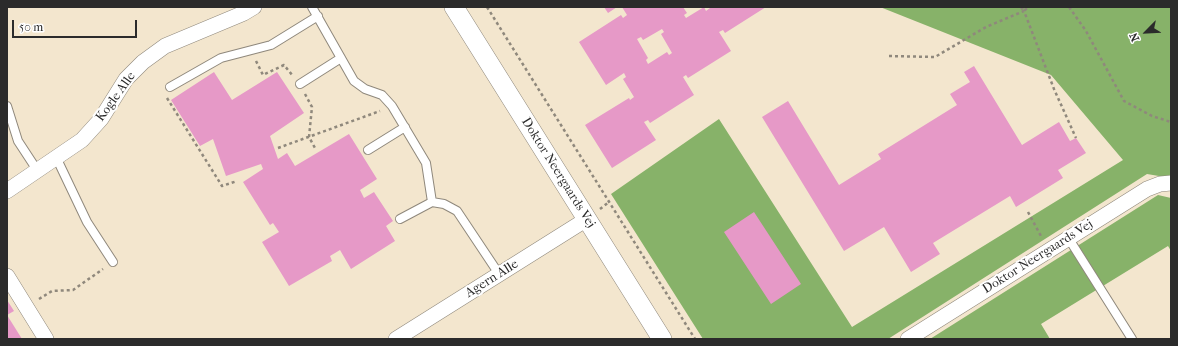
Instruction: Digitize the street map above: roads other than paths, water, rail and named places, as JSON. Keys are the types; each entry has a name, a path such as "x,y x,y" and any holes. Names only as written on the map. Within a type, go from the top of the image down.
{"street":[{"name":"Kogle Alle","path":"7,191 82,140 101,119 126,79 143,62 166,46 244,13 254,7"},
{"name":"Doktor Neergaards Vej","path":"454,7 662,339"},
{"name":"Doktor Neergaards Vej","path":"908,339 1147,189 1160,184 1171,183"},
{"name":"Agern Alle","path":"396,339 587,219"},
{"path":"7,276 46,339"}],"lane":[{"path":"312,7 354,81 365,89 382,96 392,106 405,127 426,163 432,202"},
{"path":"170,87 221,58 271,45 318,16"},
{"path":"300,84 341,58"},
{"path":"7,106 18,141 37,170"},
{"path":"368,150 405,127"},
{"path":"56,157 87,222 113,262"},
{"path":"400,219 432,202 444,204 457,211 499,274"},
{"path":"1068,238 1132,339"}]}
